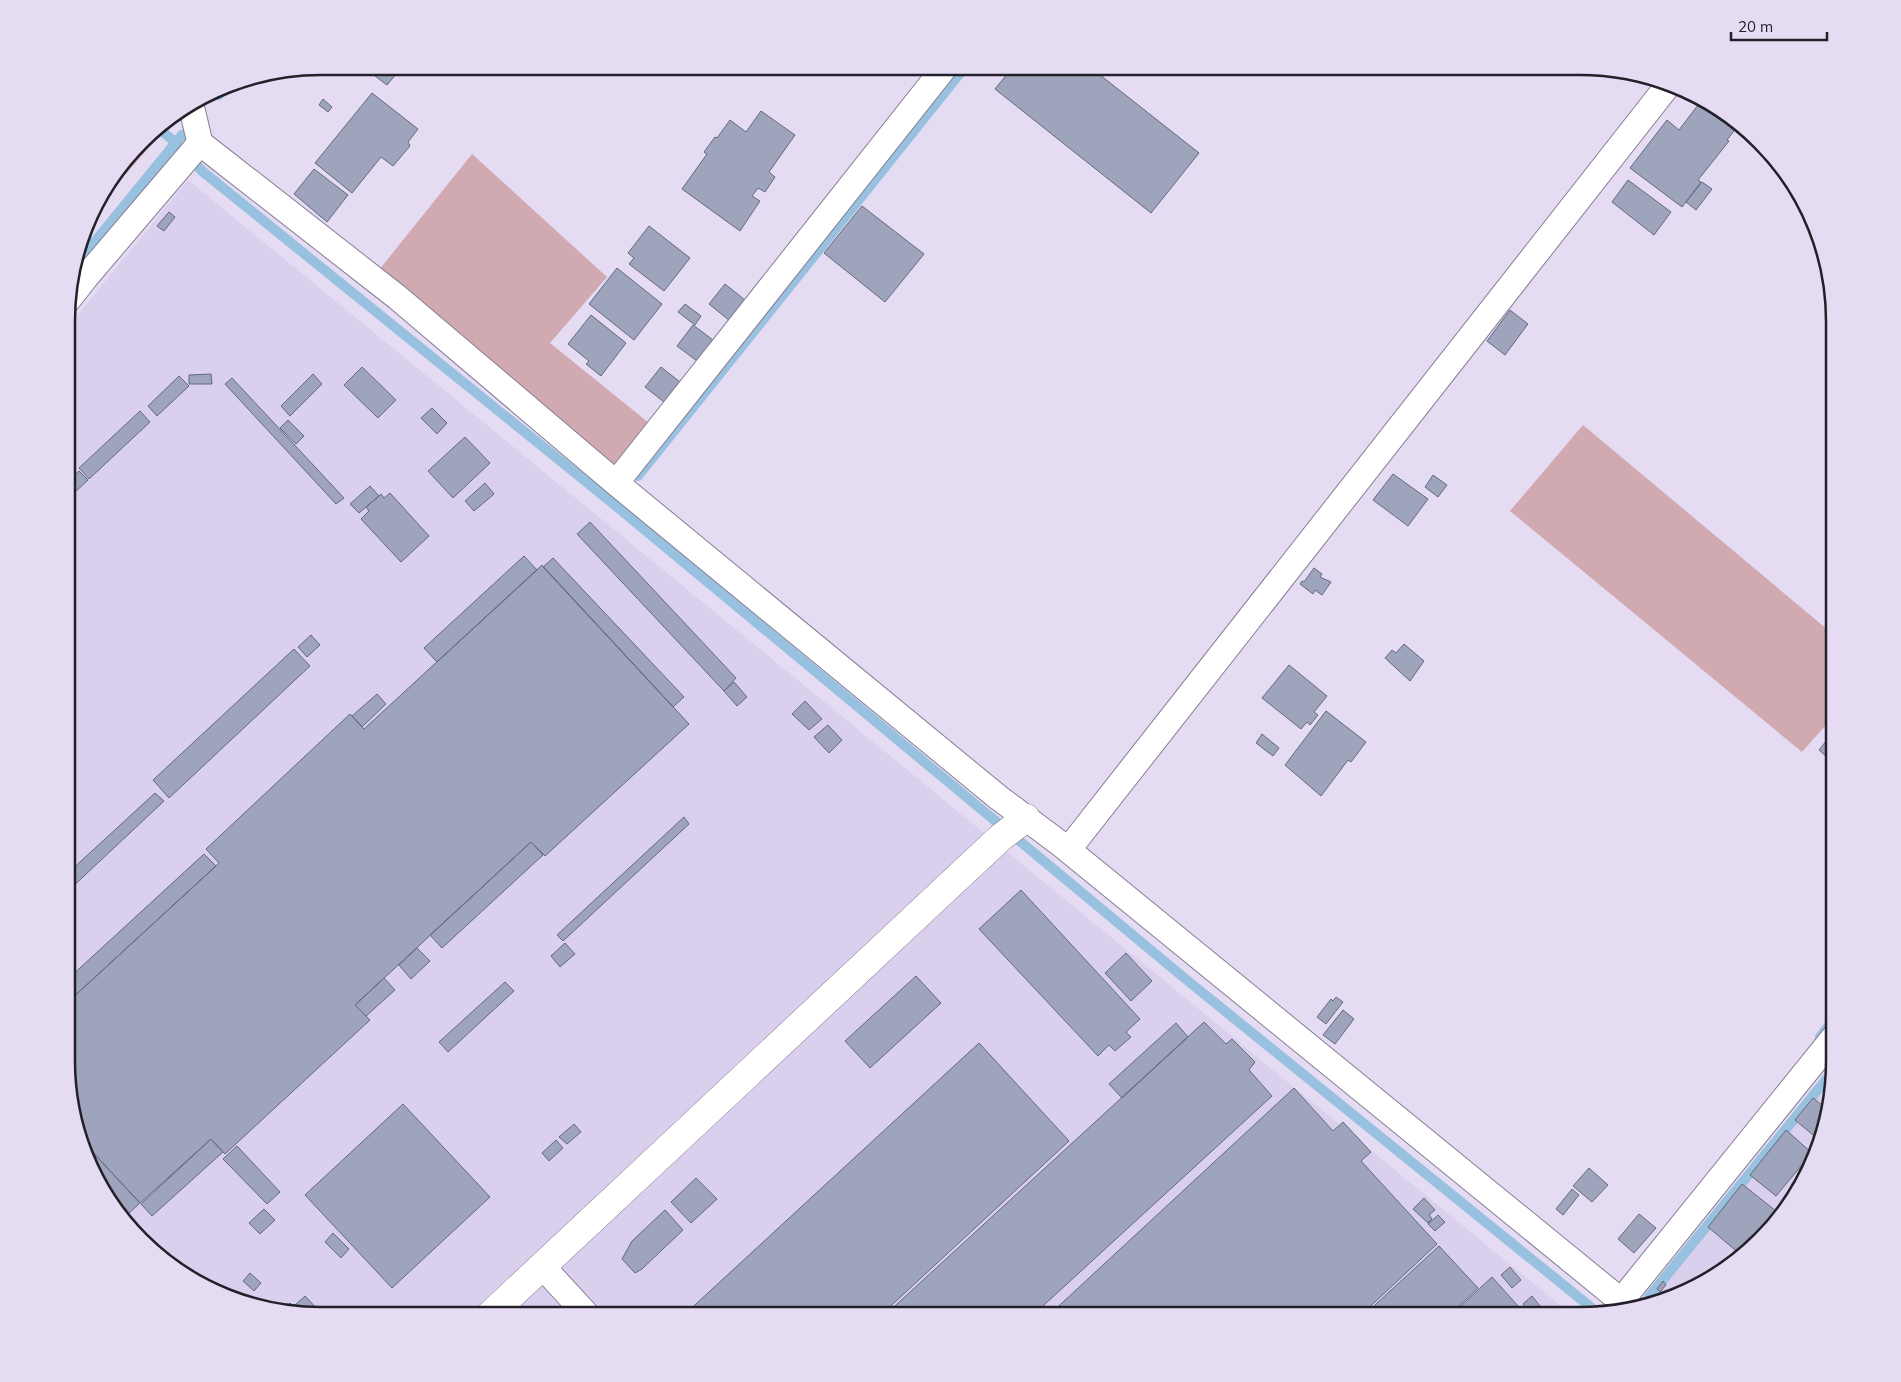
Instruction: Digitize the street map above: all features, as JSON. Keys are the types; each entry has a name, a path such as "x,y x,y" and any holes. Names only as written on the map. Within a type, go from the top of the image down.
{"street":[{"path":"616,483 939,75"},
{"path":"1068,850 1665,90"},
{"path":"77,288 191,152 192,112"},
{"path":"191,152 397,297 616,483 999,798 1014,827 1068,850 1623,1303"},
{"path":"499,1307 1014,827"},
{"path":"1628,1302 1826,1048"},
{"path":"543,1267 580,1307"}],"shaded area":[{"path":"152,144 119,182 136,159"},
{"path":"472,154 607,277 550,343 649,423 614,464 379,270"},
{"path":"188,180 1562,1307 321,1307 289,1305 258,1299 212,1282 198,1274 159,1246 126,1211 100,1170 83,1124 77,1093 75,1061 75,318"},
{"path":"1583,425 1826,628 1826,725 1802,752 1510,511"},
{"path":"1824,1090 1818,1124 1801,1170 1775,1211 1754,1235 1730,1256 1689,1282 1656,1295"}],"building":[{"path":"374,75 395,75 387,85"},
{"path":"1006,75 1100,75 1199,153 1151,213 995,89"},
{"path":"372,93 418,129 408,142 410,146 393,166 381,157 352,193 315,163"},
{"path":"323,99 332,107 328,112 319,105"},
{"path":"1698,105 1735,130 1727,140 1729,141 1698,180 1701,182 1682,207 1630,168 1667,120 1679,130"},
{"path":"761,111 795,135 769,172 775,177 765,192 758,188 752,196 760,201 740,231 682,189 707,154 704,152 730,120 746,132"},
{"path":"314,169 348,195 327,222 294,194"},
{"path":"1628,180 1671,212 1654,235 1612,202"},
{"path":"1702,182 1712,189 1696,210 1686,202"},
{"path":"862,206 924,254 885,302 824,253"},
{"path":"169,212 175,217 164,231 157,226"},
{"path":"649,226 690,258 664,291 629,264 634,258 628,253"},
{"path":"617,268 662,304 634,340 589,304"},
{"path":"725,284 745,300 730,321 709,304"},
{"path":"685,304 701,316 695,325 678,312"},
{"path":"1510,310 1528,324 1505,355 1487,341"},
{"path":"591,315 626,343 601,376 586,364 589,361 568,344"},
{"path":"693,325 713,340 697,361 677,346"},
{"path":"362,367 396,400 378,418 344,385"},
{"path":"661,367 680,382 664,402 645,387"},
{"path":"211,374 212,384 189,384 189,375"},
{"path":"313,374 322,384 290,416 281,406"},
{"path":"179,376 189,386 157,416 148,406"},
{"path":"232,378 344,498 336,504 225,384"},
{"path":"432,408 447,423 437,434 421,418"},
{"path":"140,411 150,422 89,479 79,468"},
{"path":"288,420 304,436 296,444 280,428"},
{"path":"465,437 490,463 453,498 428,471"},
{"path":"79,471 88,480 75,492 75,475"},
{"path":"1393,474 1428,499 1408,526 1373,500"},
{"path":"1433,475 1447,485 1438,497 1425,487"},
{"path":"485,483 494,494 474,511 465,501"},
{"path":"370,486 379,496 359,513 350,504"},
{"path":"390,493 429,536 401,562 361,519 369,511 366,507 381,494 384,498"},
{"path":"590,522 736,678 724,691 577,534"},
{"path":"524,556 537,570 437,662 424,648"},
{"path":"553,558 684,697 673,707 543,567"},
{"path":"542,565 689,724 545,856 531,842 355,1005 370,1020 225,1154 211,1139 140,1203 93,1153 88,1140 77,1093 75,996 219,863 206,849 350,714 364,729"},
{"path":"1314,568 1322,574 1320,577 1331,582 1322,595 1315,590 1313,594 1300,584 1302,581 1304,582"},
{"path":"311,635 320,645 307,657 298,647"},
{"path":"1404,644 1424,661 1410,681 1385,658 1392,650 1396,653"},
{"path":"294,649 310,666 169,798 153,780"},
{"path":"1289,665 1327,696 1314,712 1318,715 1310,725 1307,722 1301,729 1262,698"},
{"path":"734,682 747,697 737,706 724,691"},
{"path":"377,694 386,704 362,727 352,716"},
{"path":"805,701 822,719 809,730 792,714"},
{"path":"1326,711 1366,742 1351,762 1348,760 1321,796 1285,765"},
{"path":"828,725 842,740 829,753 814,737"},
{"path":"1262,734 1279,748 1273,756 1256,743"},
{"path":"1826,741 1826,756 1819,750"},
{"path":"155,793 164,801 75,884 75,867"},
{"path":"684,817 689,824 563,941 557,935"},
{"path":"531,842 543,855 442,948 430,935"},
{"path":"204,854 216,866 75,996 75,973"},
{"path":"1021,890 1140,1019 1126,1032 1131,1037 1115,1051 1109,1045 1098,1056 979,929"},
{"path":"565,943 575,954 560,967 551,956"},
{"path":"417,948 430,961 411,979 399,965"},
{"path":"1126,953 1152,981 1131,1001 1105,973"},
{"path":"916,976 941,1003 870,1068 845,1041"},
{"path":"384,978 395,990 366,1016 355,1005"},
{"path":"505,982 514,991 448,1052 439,1042"},
{"path":"1336,997 1343,1002 1326,1024 1317,1017 1331,999 1333,1001"},
{"path":"1343,1010 1354,1019 1335,1044 1323,1035"},
{"path":"1204,1022 1226,1044 1232,1039 1255,1062 1249,1070 1272,1096 1042,1307 894,1307"},
{"path":"1176,1023 1188,1037 1122,1098 1109,1084"},
{"path":"979,1043 1069,1141 890,1307 693,1307"},
{"path":"1294,1088 1333,1131 1343,1122 1371,1152 1361,1161 1437,1244 1370,1307 1058,1307"},
{"path":"1813,1098 1822,1105 1814,1136 1795,1120"},
{"path":"403,1104 490,1197 392,1288 305,1195"},
{"path":"574,1124 581,1132 567,1144 559,1137"},
{"path":"1786,1130 1809,1150 1804,1163 1776,1196 1750,1175"},
{"path":"211,1139 223,1152 152,1216 141,1204"},
{"path":"556,1140 563,1148 549,1161 542,1153"},
{"path":"237,1146 280,1192 267,1204 223,1159"},
{"path":"93,1153 140,1203 128,1214 108,1184"},
{"path":"1589,1168 1608,1185 1592,1202 1573,1186"},
{"path":"696,1178 717,1199 691,1223 671,1202"},
{"path":"1742,1184 1775,1210 1754,1235 1736,1251 1708,1227"},
{"path":"1572,1189 1579,1195 1563,1215 1556,1209"},
{"path":"1424,1198 1435,1210 1429,1215 1432,1219 1428,1223 1413,1209"},
{"path":"264,1209 275,1220 260,1234 249,1223"},
{"path":"665,1210 683,1230 642,1269 635,1273 622,1259 632,1241"},
{"path":"1639,1214 1656,1228 1634,1253 1618,1239"},
{"path":"1438,1215 1445,1222 1435,1231 1428,1224"},
{"path":"333,1233 349,1249 341,1258 325,1242"},
{"path":"1439,1246 1478,1288 1458,1307 1373,1307"},
{"path":"1510,1267 1521,1280 1512,1288 1501,1275"},
{"path":"250,1273 261,1283 254,1291 243,1281"},
{"path":"1492,1277 1519,1307 1460,1307"},
{"path":"1663,1281 1666,1285 1660,1292 1657,1289"},
{"path":"305,1296 315,1307 305,1306 295,1305"},
{"path":"1532,1296 1540,1306 1526,1307 1523,1304"}],"waterway":[{"path":"638,476 959,75"},
{"path":"163,132 202,171 615,505 1188,981 1590,1306"},
{"path":"84,255 182,135"},
{"path":"1820,1037 1826,1029"},
{"path":"1649,1297 1825,1081"}]}
